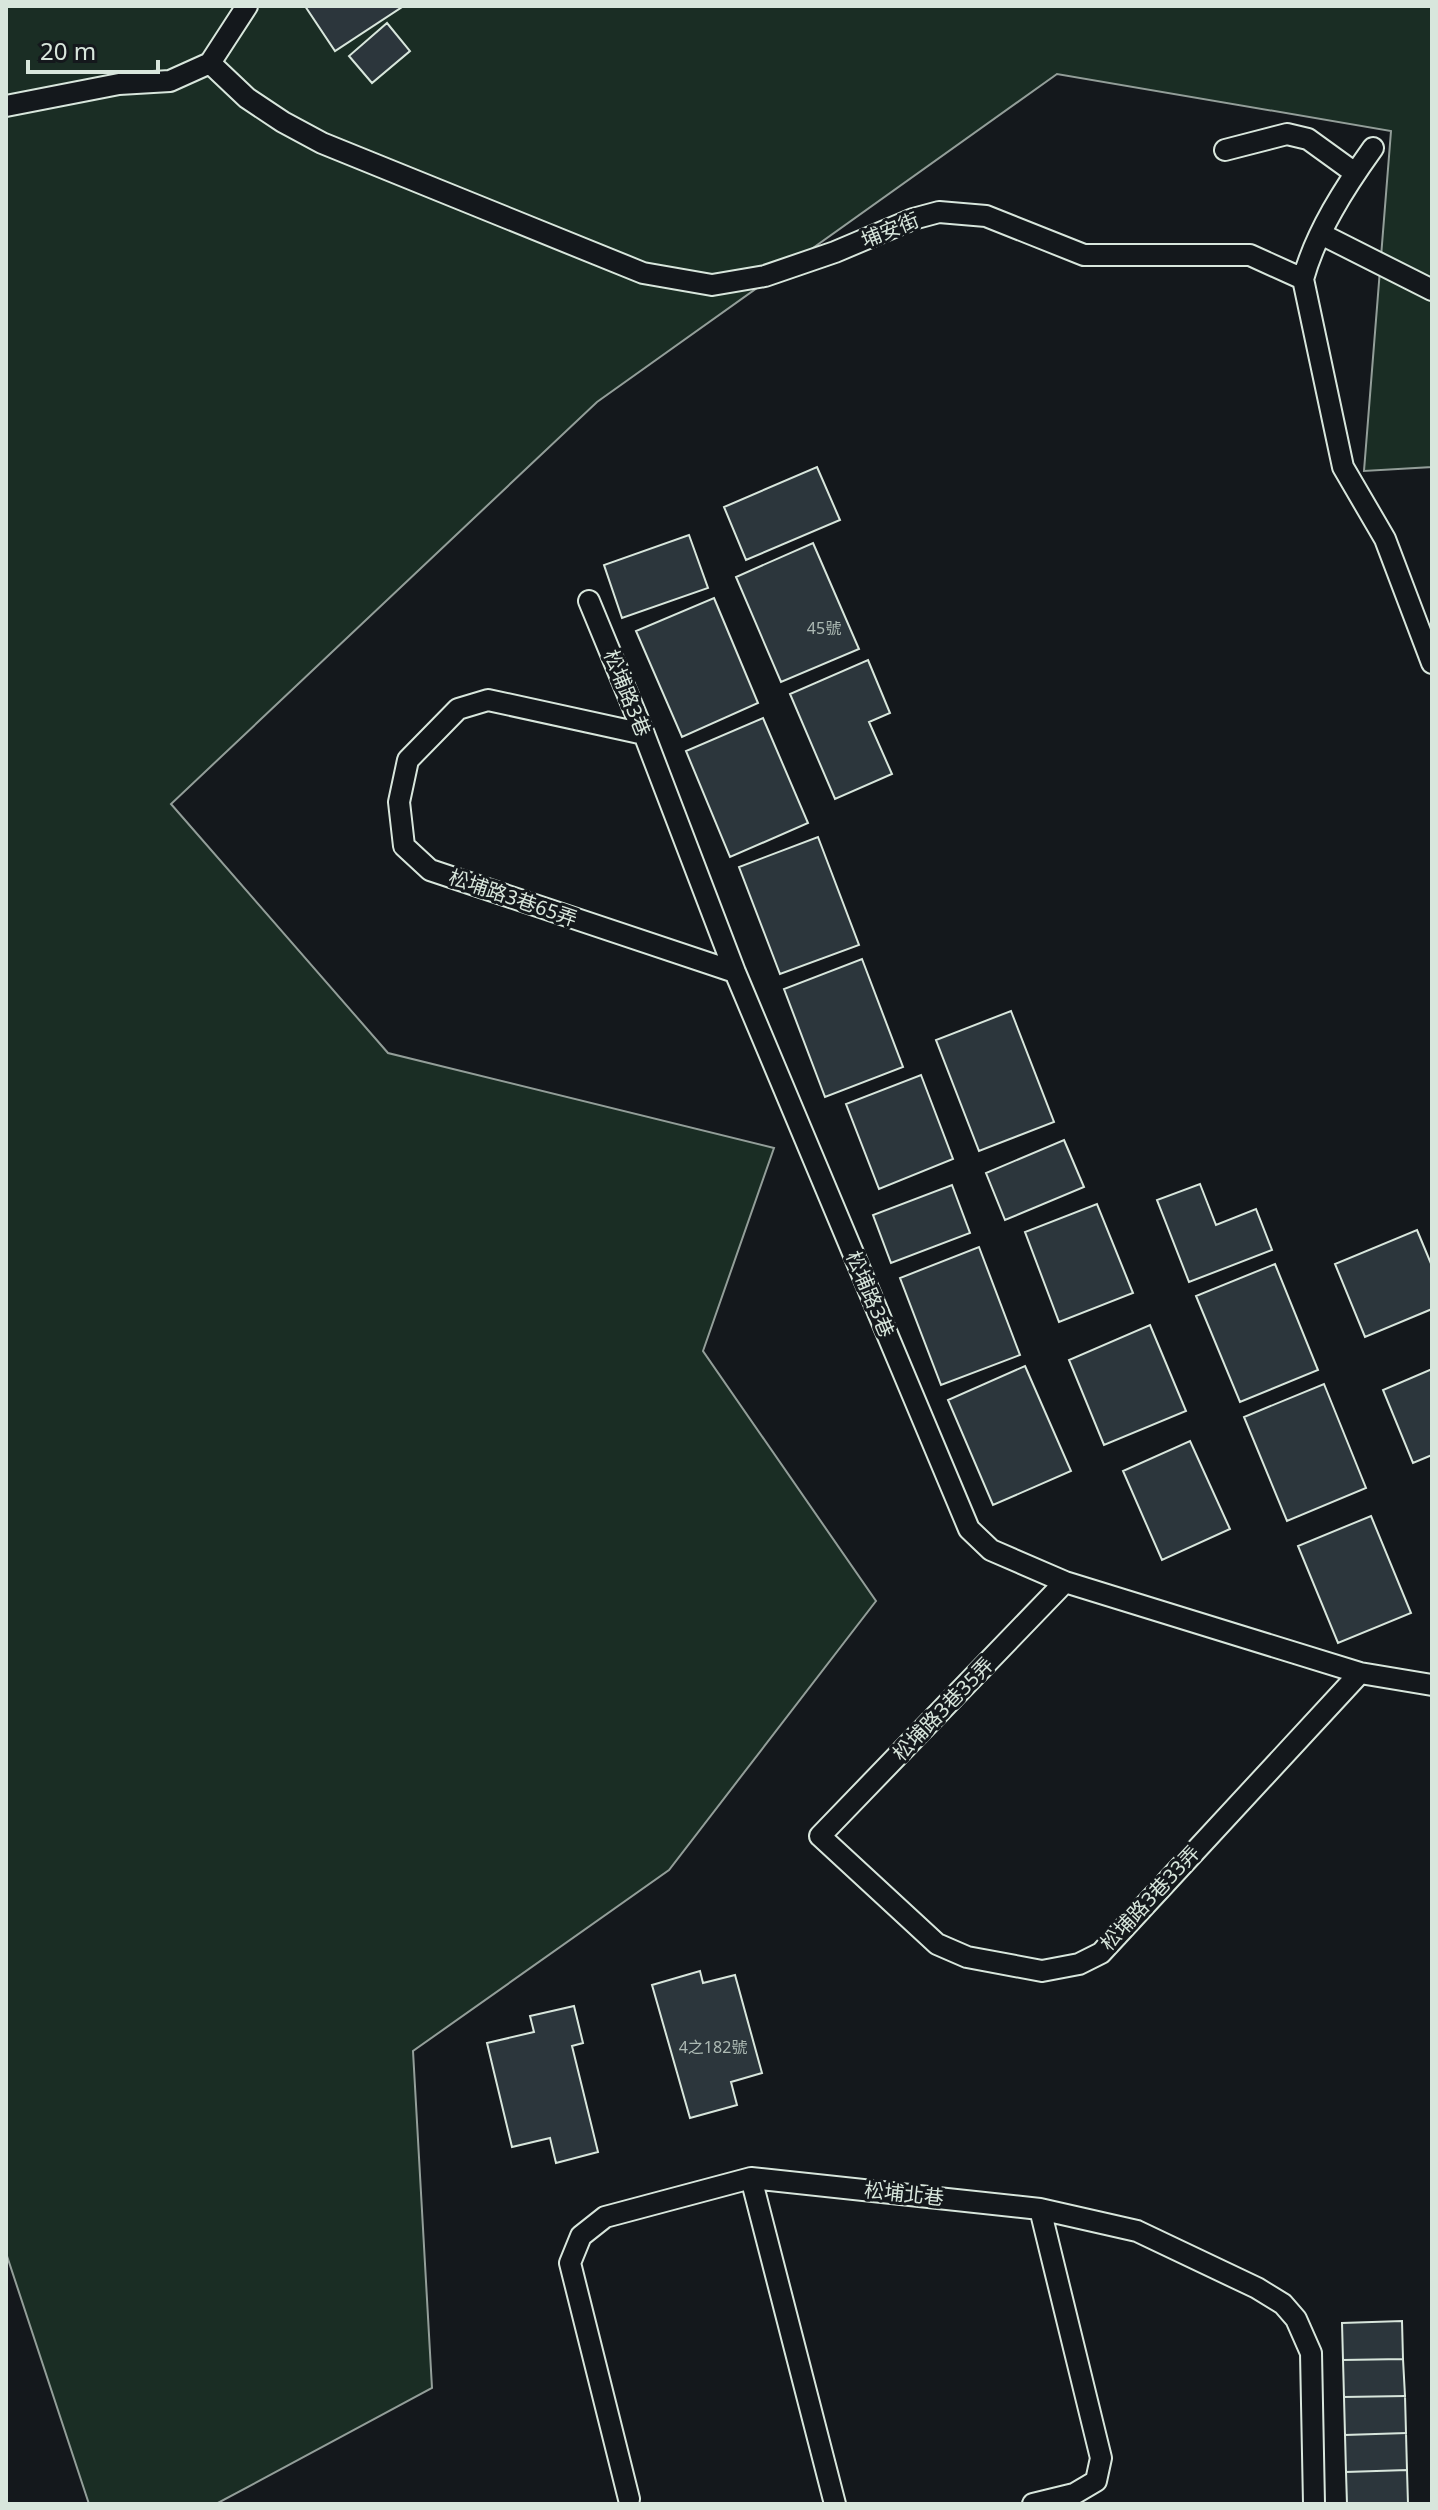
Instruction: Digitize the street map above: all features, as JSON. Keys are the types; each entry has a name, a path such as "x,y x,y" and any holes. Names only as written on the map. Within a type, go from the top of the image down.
{"lane":[{"path":"6,106 119,84 170,81 210,63 247,6"},
{"name":"埔安街","path":"210,63 247,98 322,143 643,273 712,285 765,276 835,252 913,219 939,212 986,216 1084,255 1250,255 1303,279"},
{"path":"1225,150 1287,134 1308,139 1355,173"},
{"path":"1373,148 1355,173 1310,254 1303,279 1343,467 1385,539 1432,663"},
{"path":"1321,234 1432,290"},
{"name":"松埔路3巷","path":"589,601 644,734 735,972 969,1529 991,1550 1065,1582 1360,1673 1432,1685"},
{"name":"松埔路3巷65弄","path":"644,734 488,700 458,709 408,760 399,802 404,846 430,870 735,972"},
{"name":"松埔路3巷35弄","path":"820,1836 1065,1582"},
{"name":"松埔路3巷33弄","path":"820,1836 937,1944 967,1957 1042,1971 1079,1964 1101,1953 1360,1673"},
{"path":"751,2178 835,2504"},
{"name":"松埔北巷","path":"629,2499 570,2263 581,2236 605,2217 751,2178 1040,2209 1137,2231 1257,2288 1283,2304 1296,2319 1311,2353 1314,2504"},
{"path":"1033,2504 1074,2494 1096,2481 1101,2458 1040,2209"}],"green space":[{"path":"6,6 1432,6 1432,467 1364,471 1391,131 1057,74 597,402 171,804 388,1053 774,1148 703,1351 876,1601 669,1870 413,2051 432,2388 216,2504 89,2504 6,2253"}],"building":[{"path":"305,6 401,6 402,7 335,51"},
{"path":"387,23 410,51 372,83 349,56"},
{"path":"817,467 840,520 746,560 724,507"},
{"path":"689,535 708,588 622,618 604,565"},
{"path":"813,543 859,649 781,682 736,577"},
{"path":"714,598 758,703 682,737 636,631"},
{"path":"868,660 890,713 869,722 892,774 835,799 790,694"},
{"path":"763,718 808,823 730,857 686,751"},
{"path":"818,837 859,945 780,974 739,867"},
{"path":"862,959 903,1067 825,1097 784,989"},
{"path":"1011,1011 1054,1122 979,1151 936,1040"},
{"path":"921,1075 953,1159 879,1189 846,1104"},
{"path":"1064,1140 1084,1187 1005,1220 986,1173"},
{"path":"1200,1184 1216,1225 1256,1209 1272,1250 1189,1282 1157,1200"},
{"path":"952,1185 970,1233 891,1263 873,1215"},
{"path":"1097,1204 1133,1293 1059,1322 1025,1232"},
{"path":"1417,1230 1432,1266 1432,1309 1365,1337 1335,1264"},
{"path":"979,1247 1020,1355 941,1385 900,1278"},
{"path":"1275,1264 1318,1370 1240,1402 1196,1296"},
{"path":"1150,1325 1186,1411 1104,1445 1069,1360"},
{"path":"1025,1366 1071,1471 993,1505 948,1400"},
{"path":"1432,1369 1432,1455 1413,1463 1383,1390"},
{"path":"1324,1384 1366,1488 1287,1521 1244,1417"},
{"path":"1190,1441 1230,1529 1162,1560 1123,1471"},
{"path":"1371,1516 1411,1613 1338,1643 1298,1546"},
{"path":"700,1971 703,1983 735,1975 762,2073 731,2082 737,2105 690,2118 652,1985"},
{"path":"574,2006 583,2043 572,2046 598,2152 556,2163 550,2138 512,2147 487,2043 534,2032 530,2016"},
{"path":"1402,2321 1403,2359 1343,2360 1342,2323"},
{"path":"1403,2359 1405,2396 1344,2397 1343,2360"},
{"path":"1405,2396 1406,2433 1345,2435 1344,2397"},
{"path":"1406,2433 1407,2470 1346,2472 1345,2435"},
{"path":"1407,2470 1408,2504 1347,2504 1346,2472"}]}
